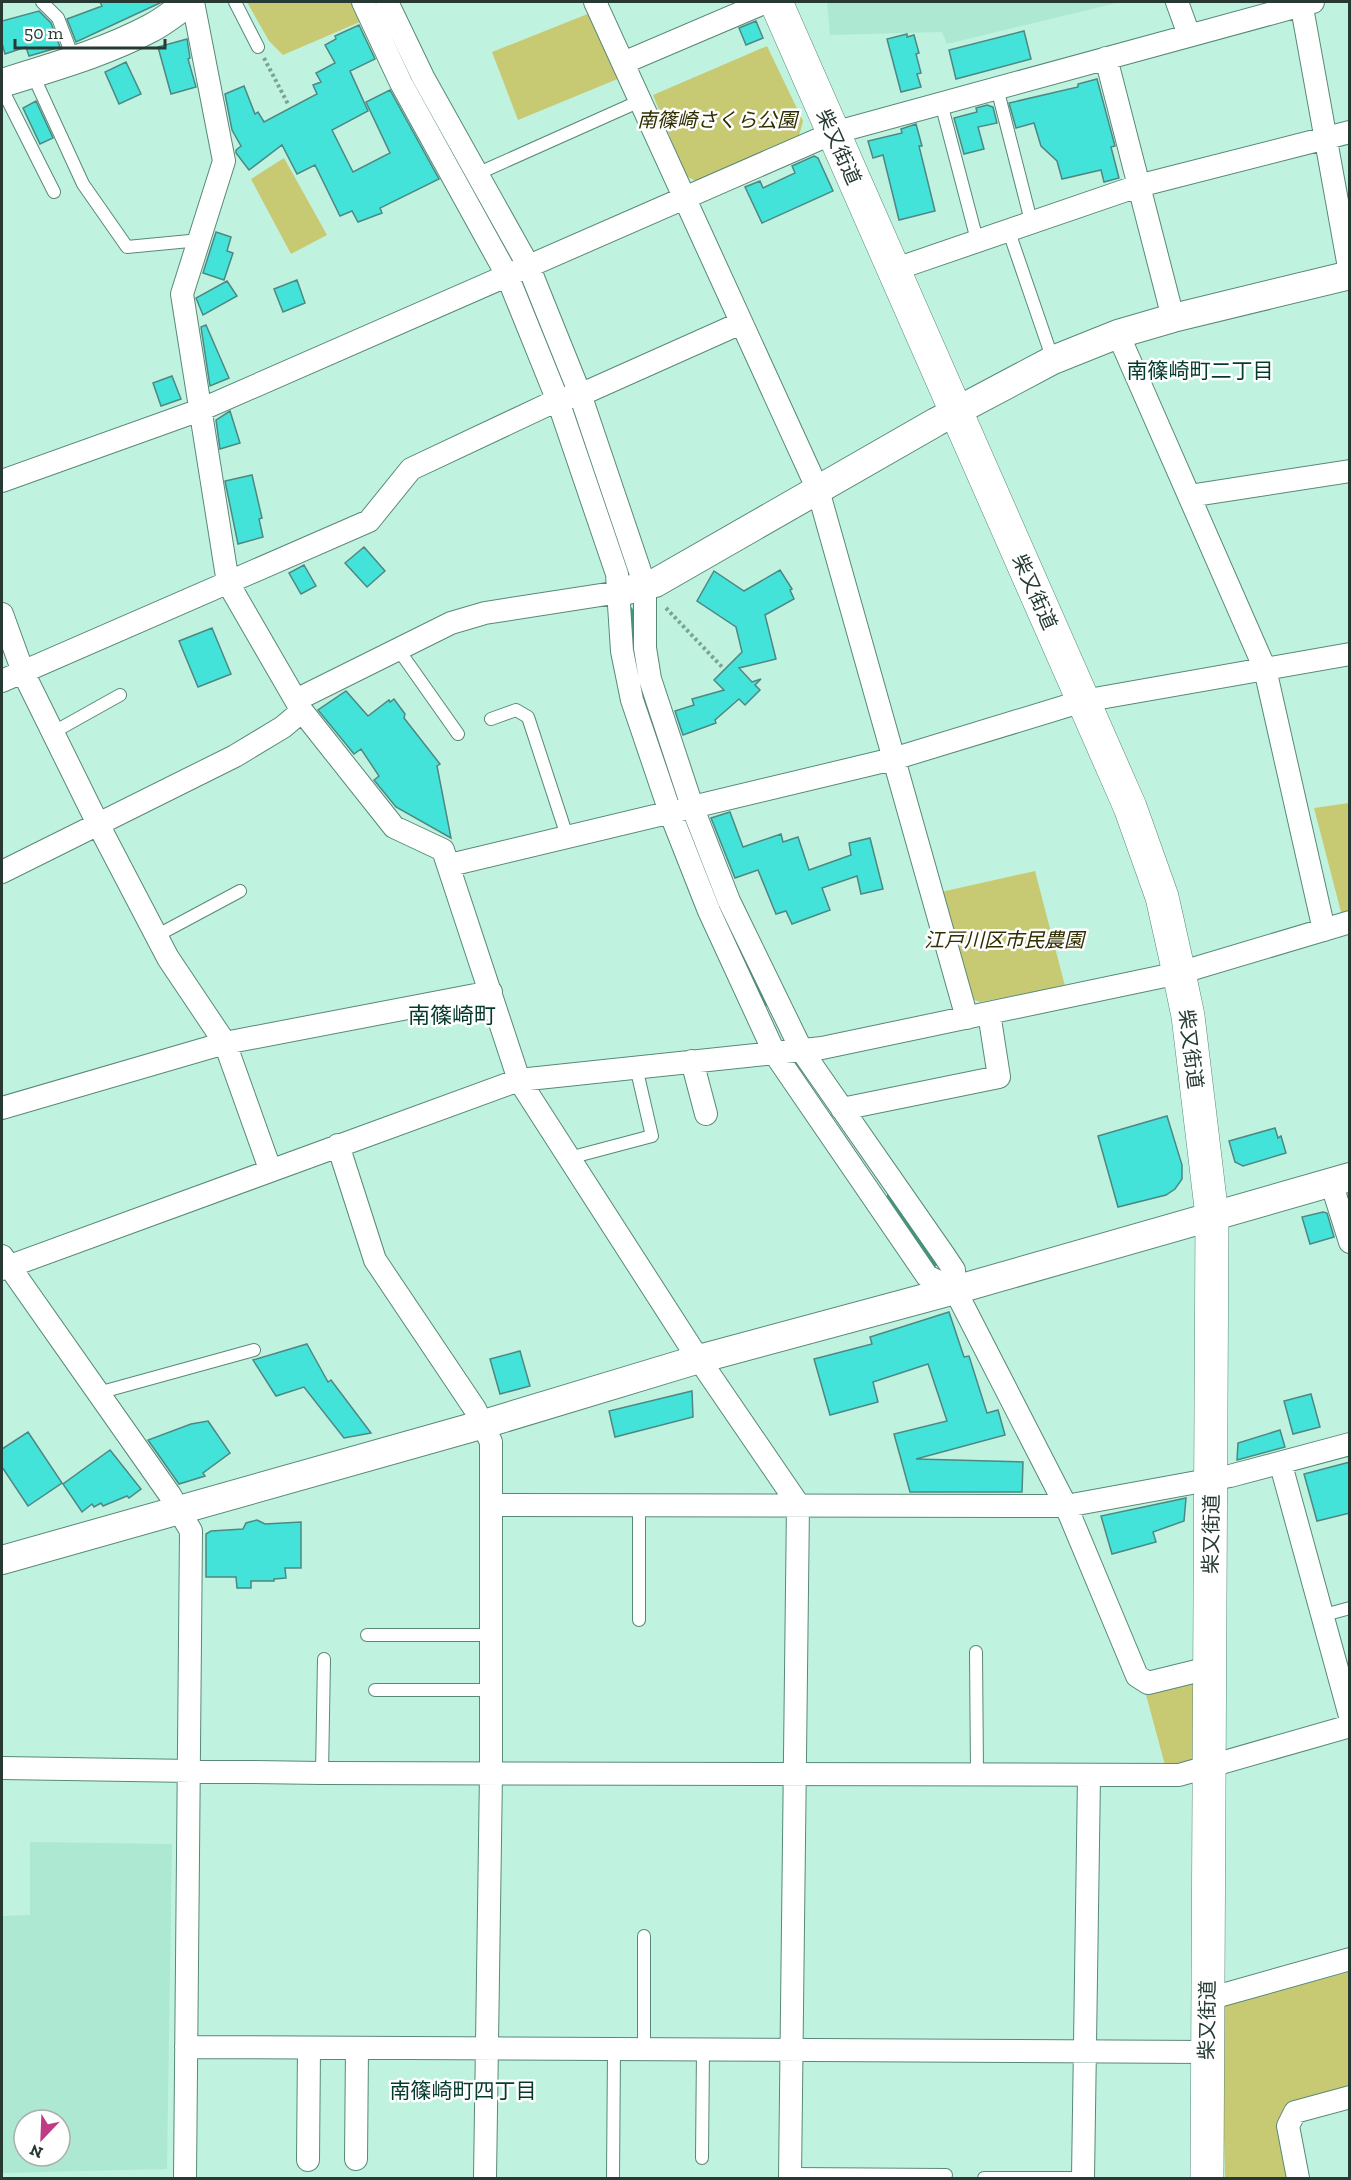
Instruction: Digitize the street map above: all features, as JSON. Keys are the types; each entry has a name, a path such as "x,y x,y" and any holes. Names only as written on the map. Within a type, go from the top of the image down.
{"main road":[{"name":"柴又街道","path":"776,2 1130,807 1162,897 1188,1016 1212,1216 1207,2178"}],"street":[{"path":"2,83 74,60 154,27 191,2 224,161 182,294 228,583 298,706 394,827 443,850 519,1080 699,1359 798,1504 790,2176"},
{"path":"363,2 401,83 518,270"},
{"path":"387,2 423,77 479,173 569,397 631,590 650,679 692,806 729,901 802,1051 954,1270 955,1290 1066,1506 1137,1676 1148,1683 1209,1668"},
{"path":"595,2 818,490 967,1018"},
{"path":"623,63 766,2"},
{"path":"1177,2 1189,35"},
{"path":"2,481 200,410 833,133 1305,3 1350,274 1173,318 1118,334 1053,360 956,411 655,583 631,590 485,613 451,623 398,649 298,706 283,727 235,756 99,826 2,872"},
{"path":"1106,58 1173,318"},
{"path":"893,270 1138,186 1326,136 1350,132"},
{"path":"2,681 369,521 411,469 569,397 741,323"},
{"path":"1118,334 1265,669 1324,930"},
{"path":"1189,496 1350,471"},
{"path":"631,590 622,651 626,680 670,812 709,911 775,1054 927,1276 955,1290"},
{"path":"2,614 24,672 52,733 156,936 225,1043 270,1169"},
{"path":"450,866 893,759 1083,701 1350,654"},
{"path":"185,2178 191,1531 180,1511 98,1393 4,1264 519,1080 802,1051 1179,973 1350,922"},
{"path":"2,1108 225,1043 491,992"},
{"path":"842,1109 999,1077 989,1013"},
{"path":"692,1061 706,1114"},
{"path":"338,1145 375,1260 484,1424 491,1442 489,1690 491,1773 485,2049 485,2178"},
{"path":"2,1560 484,1424 699,1359 955,1290 1340,1179 1350,1242"},
{"path":"492,1505 1066,1506 1281,1465 1350,1444"},
{"path":"1281,1465 1350,1716"},
{"path":"2,1768 322,1773 1179,1775 1350,1726"},
{"path":"1083,2178 1089,1776"},
{"path":"1208,1999 1350,1959"},
{"path":"186,2048 1207,2052"},
{"path":"308,2160 309,2048"},
{"path":"356,2159 357,2048"},
{"path":"1298,2178 1288,2126 1295,2112 1350,2097"}],"lane":[{"path":"42,2 58,18 74,60"},
{"path":"235,2 258,47"},
{"path":"33,73 83,184 127,247 200,240"},
{"path":"997,88 1031,221"},
{"path":"2,89 54,192"},
{"path":"479,173 640,101"},
{"path":"941,103 977,240"},
{"path":"1008,229 1053,360"},
{"path":"398,649 458,734"},
{"path":"52,733 120,695"},
{"path":"491,718 516,710 528,717 567,836"},
{"path":"156,936 240,891"},
{"path":"569,1158 652,1136 636,1067"},
{"path":"98,1393 254,1350"},
{"path":"639,1505 639,1620"},
{"path":"1324,1615 1350,1608"},
{"path":"367,1635 490,1635"},
{"path":"976,1652 977,1774"},
{"path":"322,1773 324,1659"},
{"path":"375,1690 489,1690"},
{"path":"644,1936 644,2049"},
{"path":"613,2178 614,2049"},
{"path":"702,2158 703,2049"},
{"path":"790,2176 946,2175"},
{"path":"984,2178 1083,2178"}],"path":[{"path":"258,47 288,104"},
{"path":"631,590 723,668"}],"shaded area":[{"path":"827,2 1121,2 947,44 942,32 830,35"},
{"path":"30,1842 172,1844 167,2169 2,2173 2,1916 30,1915"}],"green space":[{"path":"247,2 356,2 362,21 283,55 269,41"},
{"path":"590,13 620,78 518,120 492,52"},
{"name":"南篠崎さくら公園","path":"767,46 803,121 799,136 700,183 686,176 653,95"},
{"path":"284,158 327,235 291,254 251,179"},
{"path":"1349,803 1349,914 1342,916 1314,808"},
{"name":"江戸川区市民農園","path":"1035,871 1065,986 980,1002 972,999 941,892"},
{"path":"1198,1678 1196,1754 1192,1760 1166,1769 1145,1691"},
{"path":"1349,1972 1349,2090 1290,2107 1291,2178 1225,2178 1221,2006"}],"building":[{"path":"100,2 162,2 76,42 67,19 102,6"},
{"path":"39,11 51,23 60,47 29,56 26,47 5,54 2,43 2,21"},
{"path":"756,21 763,38 746,45 739,28"},
{"path":"359,25 375,59 350,71 368,111 332,130 353,172 390,153 366,102 390,90 439,179 380,208 382,213 358,222 352,211 340,216 315,165 297,174 282,145 249,170 236,153 241,146 232,130 225,94 244,86 255,114 258,112 264,122 317,94 313,85 321,82 316,73 335,63 325,45 336,39 335,36"},
{"path":"1024,31 1031,59 956,79 949,50"},
{"path":"907,34 907,37 914,35 919,53 916,54 921,73 917,74 921,87 901,92 887,39"},
{"path":"187,39 190,58 188,59 196,87 171,94 158,47"},
{"path":"126,62 141,94 119,104 105,72"},
{"path":"1097,79 1115,146 1111,147 1119,178 1104,182 1101,170 1062,179 1057,161 1041,146 1034,123 1016,128 1009,103 1078,87 1078,84"},
{"path":"36,101 53,138 40,144 23,108"},
{"path":"987,105 993,107 997,123 978,127 984,149 964,154 954,118 977,112 976,108"},
{"path":"916,124 935,211 899,220 883,155 873,158 868,141 902,133 901,129"},
{"path":"814,156 818,158 833,191 762,223 745,187 760,181 763,188 795,173 792,166"},
{"path":"216,232 231,237 227,251 233,253 224,280 203,273"},
{"path":"297,280 305,303 283,312 274,289"},
{"path":"227,281 237,296 203,315 196,298"},
{"path":"206,325 229,378 210,386 201,327"},
{"path":"172,376 181,399 161,406 153,383"},
{"path":"230,411 240,443 220,449 216,420"},
{"path":"252,475 262,518 259,519 263,537 238,544 225,481"},
{"path":"364,547 385,571 367,587 345,563"},
{"path":"304,565 316,586 301,594 289,573"},
{"path":"780,570 792,589 790,590 794,599 765,615 776,659 739,668 752,682 761,679 755,685 760,690 745,705 739,699 715,720 716,723 683,735 675,711 694,705 692,699 724,690 714,680 742,652 736,627 697,601 714,571 744,591"},
{"path":"212,628 231,674 198,687 179,641"},
{"path":"346,691 368,716 389,700 390,702 394,699 405,714 404,718 440,764 437,766 451,838 396,807 374,780 379,776 361,749 354,754 318,710"},
{"path":"730,812 743,847 781,834 783,842 798,837 809,870 851,855 849,843 870,838 883,889 861,894 857,876 822,888 830,910 792,924 786,911 776,914 758,870 735,878 711,818"},
{"path":"1167,1116 1182,1165 1182,1179 1175,1189 1166,1195 1118,1207 1098,1136"},
{"path":"1275,1128 1278,1138 1281,1136 1286,1153 1243,1166 1235,1162 1229,1141"},
{"path":"1327,1213 1334,1237 1310,1244 1302,1217"},
{"path":"949,1312 964,1357 969,1356 987,1413 998,1410 1005,1435 916,1459 1023,1462 1022,1492 910,1492 894,1434 947,1421 928,1364 873,1382 878,1402 830,1415 814,1359 872,1344 870,1337"},
{"path":"307,1344 328,1382 331,1380 371,1433 344,1438 304,1387 276,1396 253,1360"},
{"path":"520,1351 530,1386 500,1394 490,1359"},
{"path":"692,1391 693,1417 615,1437 609,1411"},
{"path":"1311,1394 1320,1427 1293,1434 1284,1401"},
{"path":"208,1421 230,1453 203,1473 205,1476 179,1484 148,1440 191,1424"},
{"path":"1280,1430 1285,1447 1237,1460 1238,1443"},
{"path":"28,1432 62,1483 28,1506 2,1467 2,1449"},
{"path":"110,1450 141,1489 129,1498 127,1496 103,1506 101,1503 94,1507 92,1504 82,1512 63,1484"},
{"path":"1350,1462 1350,1513 1317,1521 1304,1474"},
{"path":"1186,1498 1184,1521 1153,1532 1156,1542 1112,1554 1101,1516"},
{"path":"257,1520 265,1524 301,1522 301,1568 285,1568 286,1578 274,1579 274,1581 251,1581 251,1588 237,1588 236,1577 206,1577 206,1534 211,1531 243,1529 246,1523"}],"waterway":[{"path":"489,217 505,248"},
{"path":"534,309 546,341"},
{"path":"591,463 601,490"},
{"path":"630,610 637,668"},
{"path":"742,956 766,1003"},
{"path":"890,1196 934,1264"}],"district":[{"name":"南篠崎町二丁目","path":"1200,371"},
{"name":"南篠崎町","path":"452,1015"},
{"name":"南篠崎町四丁目","path":"463,2091"}]}
